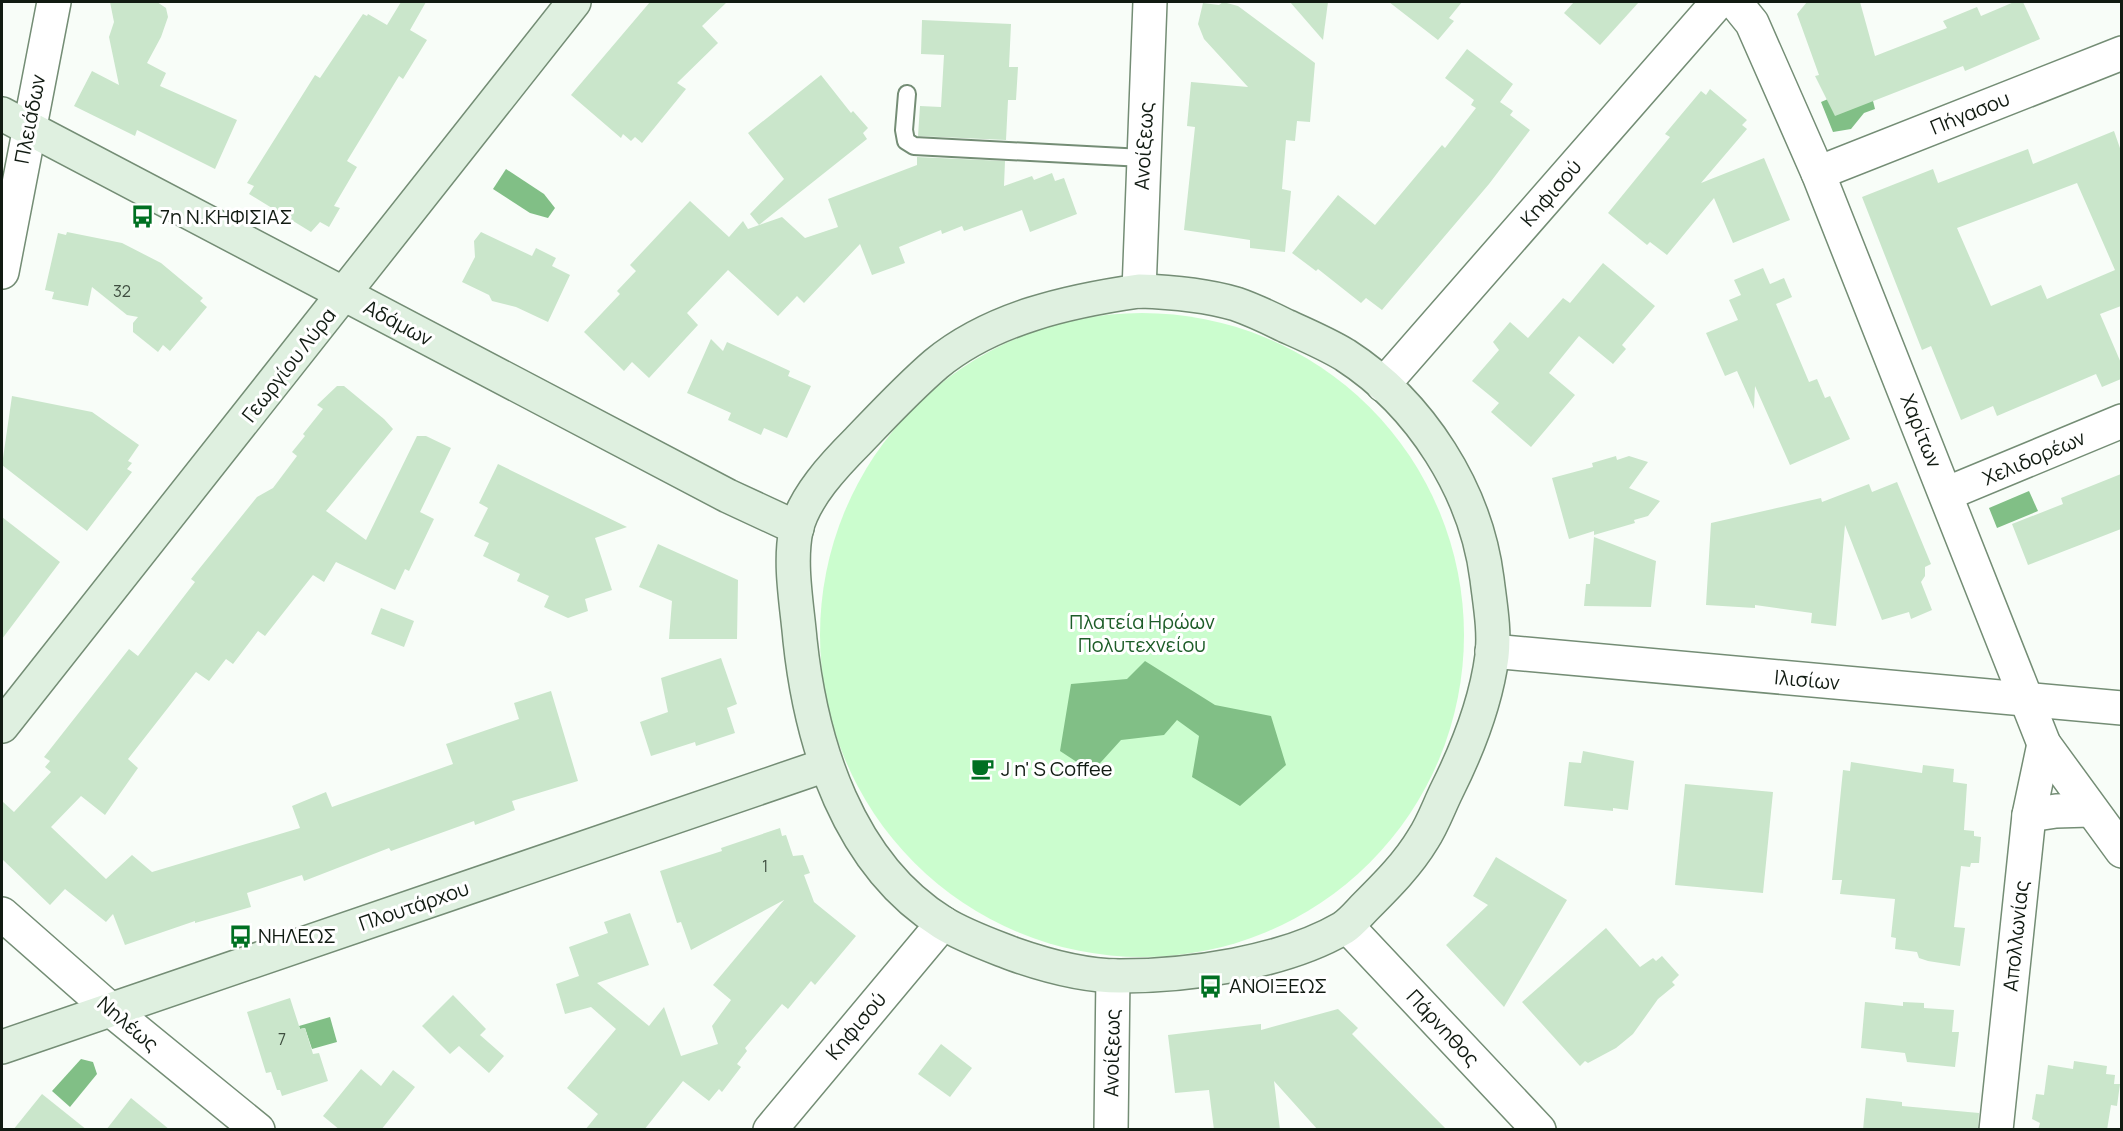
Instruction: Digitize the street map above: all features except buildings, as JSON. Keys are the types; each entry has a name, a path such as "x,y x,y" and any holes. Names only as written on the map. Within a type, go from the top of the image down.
{"street":[{"name":"Πλειάδων","path":"2,272 15,121 54,2"},
{"name":"Γεωργίου Λύρα","path":"2,726 574,2"},
{"name":"Ανοίξεως","path":"1139,291 1150,2"},
{"name":"Κηφισού","path":"1383,385 1718,2"},
{"name":"Χαρίτων","path":"1736,2 1752,23 1818,173 2043,744 2121,851"},
{"name":"Πήγασου","path":"1818,173 2121,53"},
{"name":"Αδάμων","path":"15,121 728,496 797,528"},
{"path":"1139,291 1205,297 1240,305 1344,354 1383,385 1416,420 1445,459 1469,505 1484,551 1492,651 1484,695 1474,727 1456,772 1424,838 1389,883 1347,926 1303,946 1261,958 1185,972 1113,976 1070,970 986,944 943,923 891,877 860,836 826,765 813,725 802,659 796,578 797,528 813,494 845,454 939,361 984,334 1030,315 1084,299 1139,291"},
{"name":"Χελιδορέων","path":"1946,494 2121,421"},
{"name":"Ιλισίων","path":"1492,651 2121,708"},
{"name":"Απολλωνίας","path":"1996,1130 2029,815 2043,744"},
{"name":"Πλουτάρχου","path":"2,1047 826,765"},
{"path":"2029,815 2090,810"},
{"name":"Νηλέως","path":"2,914 111,1010 258,1130"},
{"name":"Κηφισού","path":"770,1130 943,923"},
{"name":"Πάρνηθος","path":"1347,926 1539,1130"},
{"name":"Ανοίξεως","path":"1111,1130 1113,976"}],"lane":[{"path":"907,94 904,130 906,141 914,146 1143,158"}],"green space":[{"name":"Πλατεία Ηρώων Πολυτεχνείου","path":"1142,313 1205,319 1265,338 1294,351 1321,368 1346,386 1369,408 1391,431 1409,456 1426,483 1439,512 1458,572 1464,635 1458,698 1439,758 1426,787 1409,814 1391,839 1369,862 1346,884 1321,902 1294,919 1265,932 1205,951 1142,957 1079,951 1019,932 990,919 963,902 938,884 915,862 893,839 875,814 858,787 845,758 826,698 820,635 826,572 845,512 858,483 875,456 893,431 915,408 938,386 963,368 990,351 1019,338 1079,319"}],"shaded area":[{"path":"1828,99 1873,101 1875,109 1864,113 1851,129 1833,132 1821,102"},
{"path":"506,169 544,194 555,208 548,218 530,213 493,189"},
{"path":"2029,491 2038,511 1997,528 1989,508"},
{"path":"1145,661 1215,705 1271,716 1286,765 1240,806 1192,777 1199,736 1177,720 1164,735 1121,740 1092,772 1060,751 1071,684 1127,679"},
{"path":"330,1017 337,1042 312,1049 305,1028 300,1029 299,1026"},
{"path":"81,1059 93,1062 97,1074 70,1107 52,1091"}],"place":[{"name":"7η Ν.ΚΗΦΙΣΙΑΣ","path":"142,217"},
{"name":"J n' S Coffee","path":"983,769"},
{"name":"ΝΗΛΕΩΣ","path":"240,936"},
{"name":"ΑΝΟΙΞΕΩΣ","path":"1211,986"}]}
